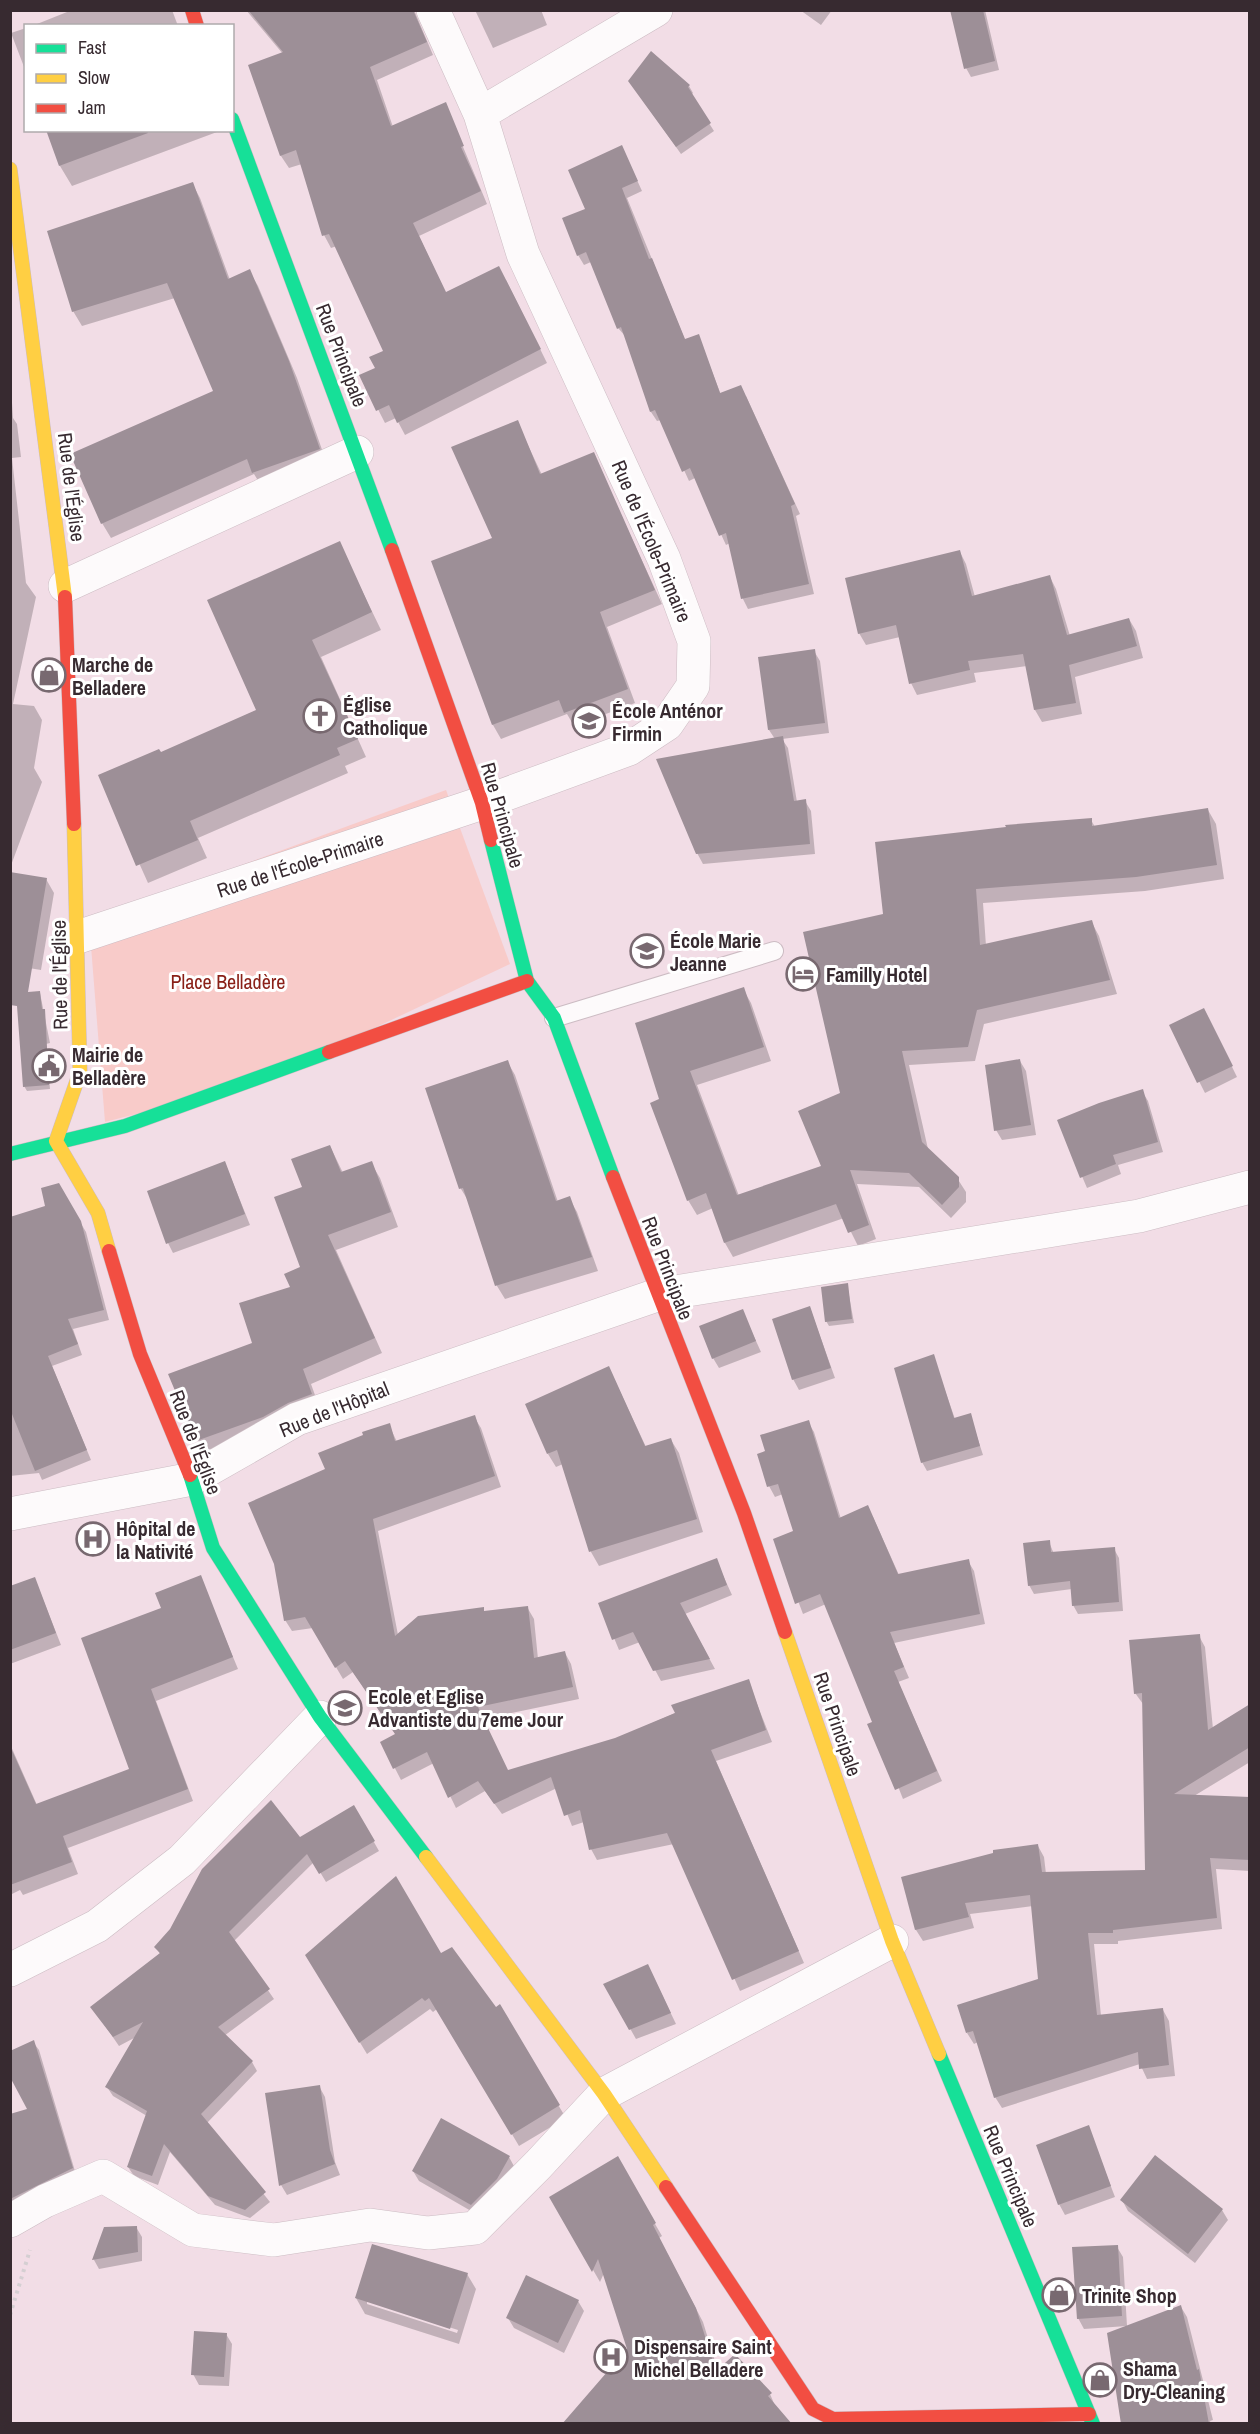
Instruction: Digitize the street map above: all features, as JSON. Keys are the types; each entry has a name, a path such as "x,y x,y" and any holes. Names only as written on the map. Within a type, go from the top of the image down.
{"street":[{"name":"Rue de l'École-Primaire","path":"78,937 482,803 629,749 667,724 693,686 694,641 664,559 523,254 480,114 433,10"},
{"path":"480,114 656,10"},
{"name":"Rue Principale","path":"234,124 357,452 482,803 527,981 554,1018 657,1295 744,1513 892,1941 1091,2419"},
{"name":"Rue de l'Église","path":"10,169 65,586 78,937 80,1072 56,1141 98,1213 140,1354 192,1479 213,1548 321,1717 604,2094 813,2409 833,2419 1091,2419"},
{"path":"65,586 357,452"},
{"path":"10,1154 125,1126 527,981"},
{"name":"Rue de l'Hôpital","path":"10,1514 192,1479 297,1419 657,1295 1139,1216 1250,1187"},
{"path":"10,1971 97,1926 182,1860 321,1717"},
{"path":"10,2221 45,2201 103,2176 193,2230 274,2240 370,2225 428,2233 475,2228 604,2094 892,1941"}],"lane":[{"path":"554,1018 774,951"}],"path":[{"path":"10,2315 45,2201"}],"green space":[{"name":"Place Belladère","path":"446,790 510,964 260,1082 105,1122 89,921"}],"building":[{"path":"248,10 413,10 427,42 370,67 391,126 446,102 464,146 461,147 481,191 413,223 446,292 499,266 541,349 397,423 389,405 376,411 359,375 375,368 369,357 383,351 329,234 322,236 296,150 280,156 248,65 283,52"},
{"path":"950,10 983,10 995,61 964,69"},
{"path":"651,51 690,85 688,87 711,123 676,147 628,81"},
{"path":"47,132 148,132 148,133 59,166"},
{"path":"622,145 638,181 622,188 649,259 652,258 685,339 699,334 720,393 741,385 795,504 791,506 809,584 741,599 726,533 719,536 690,468 682,472 655,410 650,412 621,327 617,329 586,252 577,256 562,218 585,209 568,170"},
{"path":"193,182 228,279 250,269 289,361 320,449 252,473 247,459 101,524 70,454 213,391 167,283 72,312 47,231"},
{"path":"518,420 540,474 594,452 655,590 600,612 628,689 564,713 559,700 492,725 431,561 492,538 451,447"},
{"path":"340,541 372,612 312,640 358,739 337,748 340,755 190,821 198,840 136,866 98,775 159,749 161,752 256,710 207,600"},
{"path":"960,550 972,596 1050,575 1067,635 1129,618 1137,646 1069,665 1076,703 1034,710 1023,654 968,661 970,670 909,684 896,625 858,634 845,578"},
{"path":"815,649 825,723 768,730 758,657"},
{"path":"783,736 794,801 806,799 810,844 696,854 656,759"},
{"path":"1208,808 1217,865 1136,877 976,889 980,945 1092,920 1110,980 977,1010 968,1047 902,1051 922,1142 959,1177 959,1187 942,1205 909,1173 850,1170 869,1225 848,1233 836,1204 724,1243 706,1193 687,1201 650,1103 659,1099 635,1023 744,987 764,1047 690,1071 737,1195 821,1166 798,1111 840,1093 803,932 883,914 875,842 1006,827 1005,825 1092,818 1092,826"},
{"path":"10,872 47,878 28,992 40,991 42,1009 45,1009 49,1085 23,1087 17,1006 10,1005"},
{"path":"1204,1008 1233,1066 1197,1083 1169,1025"},
{"path":"1020,1059 1031,1125 994,1131 985,1065"},
{"path":"508,1060 556,1201 570,1196 592,1257 495,1286 463,1188 459,1189 425,1088"},
{"path":"1143,1089 1158,1142 1113,1155 1116,1164 1080,1178 1057,1120"},
{"path":"330,1145 341,1172 372,1161 391,1212 328,1235 375,1338 303,1369 312,1394 288,1403 263,1417 196,1441 168,1374 252,1343 239,1303 290,1287 284,1274 300,1267 274,1197 302,1187 291,1159"},
{"path":"225,1161 245,1214 166,1244 147,1191"},
{"path":"59,1183 81,1221 104,1310 68,1319 78,1344 48,1356 87,1450 35,1471 10,1409 10,1217 45,1206 41,1188"},
{"path":"848,1283 852,1319 825,1322 821,1287"},
{"path":"810,1306 831,1368 792,1380 772,1319"},
{"path":"743,1309 756,1341 712,1359 699,1326"},
{"path":"934,1354 954,1418 971,1413 980,1446 921,1463 894,1368"},
{"path":"609,1366 645,1446 671,1438 697,1519 589,1552 557,1450 547,1454 525,1404"},
{"path":"475,1415 495,1476 373,1519 395,1636 418,1616 484,1607 484,1611 528,1606 534,1658 565,1651 573,1687 478,1707 508,1770 615,1738 675,1713 671,1705 749,1679 766,1730 711,1750 799,1951 732,1980 667,1833 589,1850 580,1810 564,1816 551,1777 494,1804 478,1781 448,1798 427,1752 393,1769 380,1742 395,1734 345,1661 335,1668 305,1617 284,1621 274,1564 248,1503 325,1469 318,1453 363,1435 362,1432 390,1423 395,1441"},
{"path":"809,1420 839,1518 868,1505 898,1574 969,1559 980,1614 890,1632 904,1667 894,1671 937,1771 895,1790 867,1724 872,1722 820,1594 795,1604 773,1539 793,1531 778,1484 767,1487 757,1454 765,1451 760,1435"},
{"path":"1050,1540 1051,1552 1115,1547 1119,1602 1072,1606 1070,1581 1028,1586 1023,1543"},
{"path":"717,1558 727,1585 680,1603 710,1659 653,1671 633,1632 612,1640 598,1603"},
{"path":"201,1575 233,1657 151,1689 188,1789 63,1836 72,1862 10,1885 10,1746 36,1804 129,1769 81,1638 161,1608 155,1593"},
{"path":"35,1577 56,1633 10,1650 10,1586"},
{"path":"1200,1634 1208,1730 1250,1704 1250,1747 1174,1794 1250,1797 1250,1860 1210,1858 1217,1918 1113,1930 1113,1933 1088,1933 1097,2015 1163,2008 1169,2065 1139,2069 1138,2052 994,2098 973,2031 966,2033 957,2005 1038,1979 1030,1895 965,1903 969,1917 915,1930 901,1877 993,1853 993,1850 1038,1844 1042,1872 1145,1870 1142,1693 1134,1694 1129,1640"},
{"path":"271,1800 300,1837 354,1805 375,1841 319,1874 307,1854 229,1932 270,1989 218,2027 253,2061 201,2114 266,2192 245,2210 208,2196 164,2144 152,2176 127,2167 147,2111 105,2087 143,2022 113,2037 90,2007 160,1953 154,1947 170,1929 202,1869"},
{"path":"396,1876 441,1953 452,1947 496,2007 500,2004 560,2105 511,2135 429,1998 425,2001 422,1998 359,2043 305,1955"},
{"path":"648,1964 671,2013 629,2030 603,1984"},
{"path":"34,2040 73,2168 10,2199 10,2114 27,2109 10,2077 10,2051"},
{"path":"320,2085 330,2150 335,2164 279,2186 265,2093"},
{"path":"441,2118 510,2156 497,2179 471,2205 412,2171"},
{"path":"1089,2125 1111,2186 1058,2205 1036,2145"},
{"path":"1155,2155 1223,2209 1188,2254 1120,2200"},
{"path":"618,2156 656,2223 653,2225 696,2308 716,2371 735,2354 772,2393 768,2396 792,2424 562,2424 627,2349 598,2259 592,2272 549,2197"},
{"path":"137,2226 138,2252 92,2260 104,2227"},
{"path":"372,2244 468,2273 450,2329 355,2298"},
{"path":"1118,2245 1122,2316 1077,2319 1072,2247"},
{"path":"526,2275 579,2300 558,2343 506,2318"},
{"path":"1181,2305 1197,2370 1199,2369 1209,2424 1121,2424 1107,2333"},
{"path":"194,2331 227,2333 224,2377 191,2375"}],"traffic: fast":[{"path":"234,124 392,550"},
{"path":"491,840 527,981 554,1018 613,1177"},
{"path":"10,1154 125,1126 329,1052"},
{"path":"190,1475 213,1548 320,1717 426,1857"},
{"path":"939,2054 1093,2424"}],"traffic: slow":[{"path":"10,169 65,597"},
{"path":"74,824 80,1072 56,1141 98,1213 109,1251"},
{"path":"785,1632 892,1941 939,2054"},
{"path":"426,1857 604,2094 666,2187"}],"traffic: jam":[{"path":"192,10 196,24"},
{"path":"392,550 482,803 491,840"},
{"path":"65,597 74,824"},
{"path":"329,1052 527,981"},
{"path":"613,1177 744,1513 785,1632"},
{"path":"109,1251 140,1354 190,1475"},
{"path":"666,2187 813,2409 833,2419 1089,2414"}],"place":[{"name":"Marche de Belladere","path":"49,675"},
{"name":"Église Catholique","path":"320,716"},
{"name":"École Anténor Firmin","path":"589,721"},
{"name":"École Marie Jeanne","path":"647,951"},
{"name":"Familly Hotel","path":"803,974"},
{"name":"Mairie de Belladère","path":"49,1066"},
{"name":"Hôpital de la Nativité","path":"93,1539"},
{"name":"Ecole et Eglise Advantiste du 7eme Jour","path":"345,1708"},
{"name":"Trinite Shop","path":"1059,2295"},
{"name":"Dispensaire Saint Michel Belladere","path":"611,2357"},
{"name":"Shama Dry-Cleaning","path":"1100,2380"}]}
